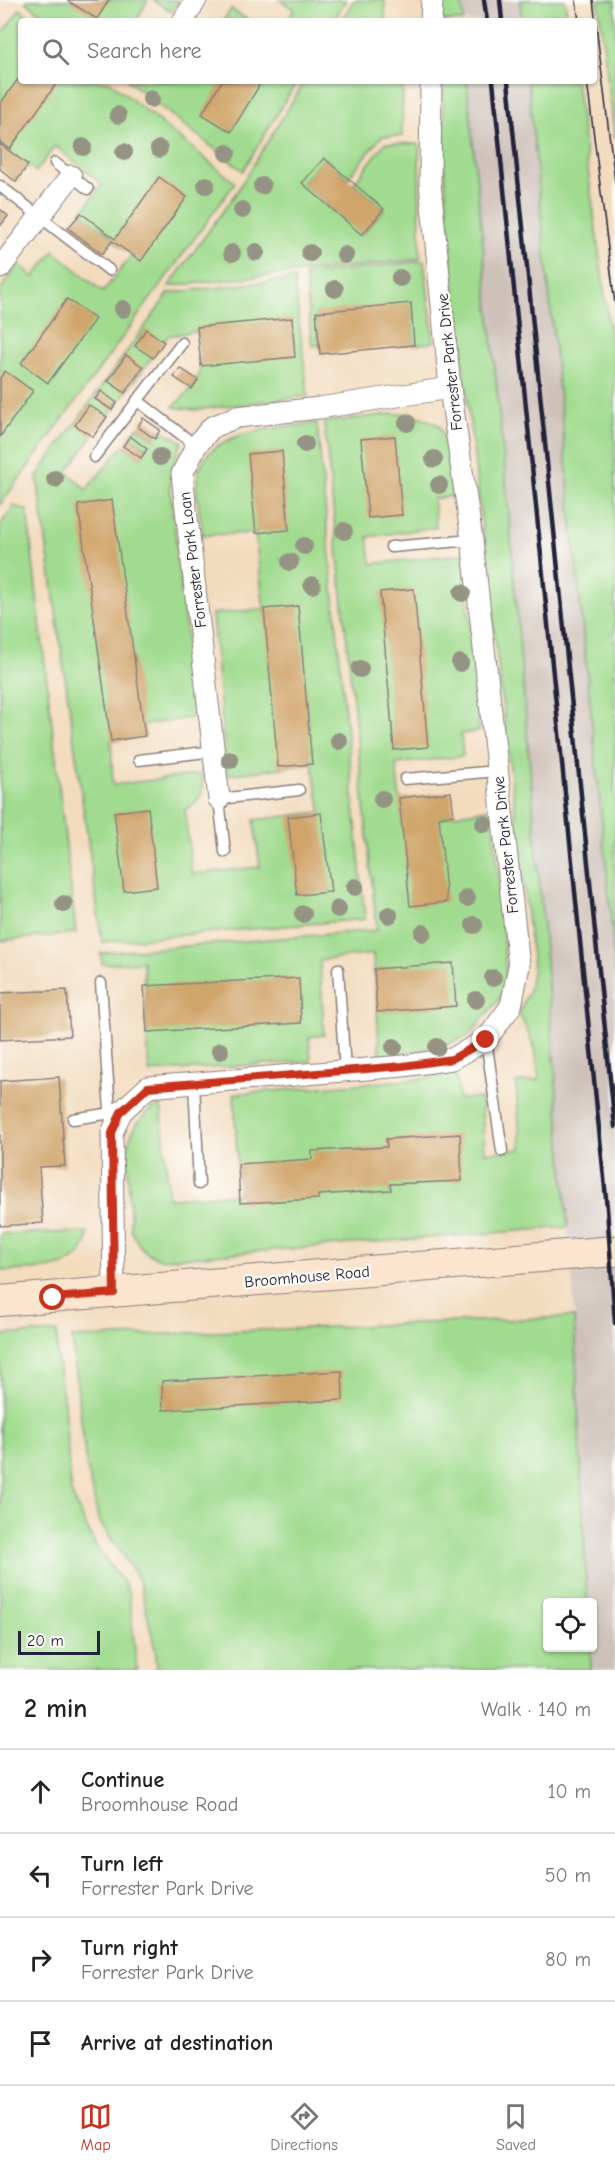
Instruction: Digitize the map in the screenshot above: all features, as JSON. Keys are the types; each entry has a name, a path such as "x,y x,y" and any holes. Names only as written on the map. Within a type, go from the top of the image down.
{"main road":[{"name":"Broomhouse Road","path":"0,1301 615,1251"}],"street":[{"path":"185,18 196,0"},
{"path":"431,18 432,0"},
{"name":"Forrester Park Drive","path":"114,1119 148,1087 403,1066 452,1059 486,1040 511,1006 519,966 472,540 450,388 430,183 431,84"},
{"path":"0,268 40,216 63,169"},
{"name":"Forrester Park Loan","path":"219,799 182,474 196,446 212,427 237,417 320,408 450,388"},
{"path":"114,1119 114,1293"}],"lane":[{"path":"63,169 88,189"},
{"path":"0,186 109,270"},
{"path":"94,457 182,343"},
{"path":"137,400 196,446"},
{"path":"391,547 472,540"},
{"path":"139,760 214,751"},
{"path":"405,779 497,771"},
{"path":"225,852 219,799 299,790"},
{"path":"338,969 345,1070"},
{"path":"73,1119 114,1119 101,983"},
{"path":"486,1040 502,1151"},
{"path":"194,1083 199,1184"}],"shaded area":[{"path":"462,0 520,0 522,18 463,18"},
{"path":"467,84 528,84 610,904 615,972 615,1670 591,1670 590,1652 597,1652 597,1598 587,1598 574,1305 508,504"}],"green space":[{"path":"27,0 148,0 138,18 47,18 26,2"},
{"path":"153,0 179,0 172,12"},
{"path":"280,0 346,0 335,18 289,18 294,9"},
{"path":"354,0 385,0 385,18 343,18"},
{"path":"442,0 462,0 463,18 442,18"},
{"path":"520,0 565,0 568,18 522,18"},
{"path":"598,0 615,0 615,139"},
{"path":"20,9 31,18 18,18 18,84 113,84 235,183 0,505 0,290 19,264 34,277 54,251 103,292 132,255 81,213 102,184 55,146 36,172 0,144 0,36"},
{"path":"231,9 245,18 225,18"},
{"path":"132,84 295,84 243,171"},
{"path":"303,84 403,84 402,136 382,136 348,178 324,158 302,183 362,235 384,209 354,183 385,143 419,144 420,259 169,286 236,193"},
{"path":"443,84 467,84 508,504 568,1227 161,1259 142,1248 131,1229 127,1152 131,1136 138,1123 154,1108 161,1105 169,1198 239,1194 234,1094 421,1079 454,1073 459,1099 481,1098 485,1153 521,1149 516,1083 539,1080 535,1048 519,1013 529,990 533,966 451,259 445,182"},
{"path":"528,84 576,84 615,371 615,972"},
{"path":"424,261 434,342 414,345 411,304 316,313 319,345 312,346 305,275"},
{"path":"294,279 308,396 195,410 173,407 196,381 199,374 200,357 197,331 168,336 67,471 86,490 123,446 141,458 147,448 130,436 138,427 154,439 160,430 182,441 172,469 170,484 195,717 143,725 145,736 111,741 113,785 202,774 201,795 196,803 185,810 192,874 260,867 254,820 321,812 312,764 227,775 212,614 264,609 255,533 203,535 197,500 197,479 202,462 227,440 263,430 317,423 365,919 102,942 37,476 169,293"},
{"path":"411,413 439,425 445,439 452,496 433,499 436,527 368,537 371,564 464,554 479,731 461,734 463,756 396,764 402,821 493,808 506,973 501,997 469,1035 442,1047 380,1056 373,954 320,960 324,1035 309,1037 311,1061 149,1072 143,962 102,964 101,953 377,930 324,422"},
{"path":"14,506 27,510 76,933 0,941 0,525"},
{"path":"88,1232 86,1244 79,1255 61,1266 39,1270 6,1271 0,1269 0,1234"},
{"path":"574,1317 587,1598 543,1598 543,1652 590,1652 591,1670 157,1670 156,1653 139,1579 99,1521 86,1463 72,1338"},
{"path":"57,1332 57,1356 64,1403 71,1492 97,1548 126,1586 129,1594 137,1670 0,1670 0,1335"}],"building":[{"path":"69,0 109,0 98,18"},
{"path":"18,79 18,84 56,84 10,149 0,142 0,104"},
{"path":"220,84 260,84 231,132 202,114"},
{"path":"0,144 28,165 16,182 0,169"},
{"path":"324,158 384,209 362,235 302,183"},
{"path":"159,177 187,197 141,261 112,241 102,254 68,228 81,213 115,239"},
{"path":"0,209 8,216 0,226"},
{"path":"67,299 95,319 48,383 21,363"},
{"path":"411,303 414,345 320,354 316,312"},
{"path":"292,318 295,357 201,366 197,327"},
{"path":"146,329 164,342 153,358 135,346"},
{"path":"126,355 143,367 125,393 108,381"},
{"path":"180,368 198,380 192,389 174,377"},
{"path":"5,371 33,391 0,437 0,378"},
{"path":"101,391 117,403 112,410 95,399"},
{"path":"89,405 107,417 93,437 75,425"},
{"path":"143,418 160,430 155,439 138,427"},
{"path":"130,436 147,449 141,458 123,446"},
{"path":"395,436 402,515 368,518 361,439"},
{"path":"282,451 289,530 256,533 248,454"},
{"path":"112,500 145,736 111,741 78,505"},
{"path":"414,589 428,747 394,750 380,592"},
{"path":"298,606 312,764 278,767 264,609"},
{"path":"451,792 454,815 439,817 447,902 410,906 399,798"},
{"path":"148,808 157,887 124,891 114,812"},
{"path":"321,813 331,892 297,895 288,817"},
{"path":"453,963 456,1006 377,1012 374,969"},
{"path":"299,978 301,1023 147,1032 144,986"},
{"path":"67,990 70,1036 0,1040 0,993"},
{"path":"59,1077 65,1166 39,1167 43,1223 0,1226 0,1081"},
{"path":"460,1134 462,1181 390,1184 391,1190 318,1195 318,1199 240,1203 238,1164 312,1159 312,1151 387,1147 386,1139"},
{"path":"342,1371 343,1400 163,1410 162,1381"}],"tram line":[{"path":"576,0 579,18"},
{"path":"593,0 595,18"},
{"path":"597,33 615,183"},
{"path":"587,84 615,304"}],"railway":[{"path":"484,0 487,18"},
{"path":"500,0 502,18"},
{"path":"493,84 607,1208 615,1323"},
{"path":"508,84 615,1127"}],"route":[{"path":"53,1298 114,1293 112,1133 121,1112 148,1087 403,1066 452,1059 486,1040"}]}
